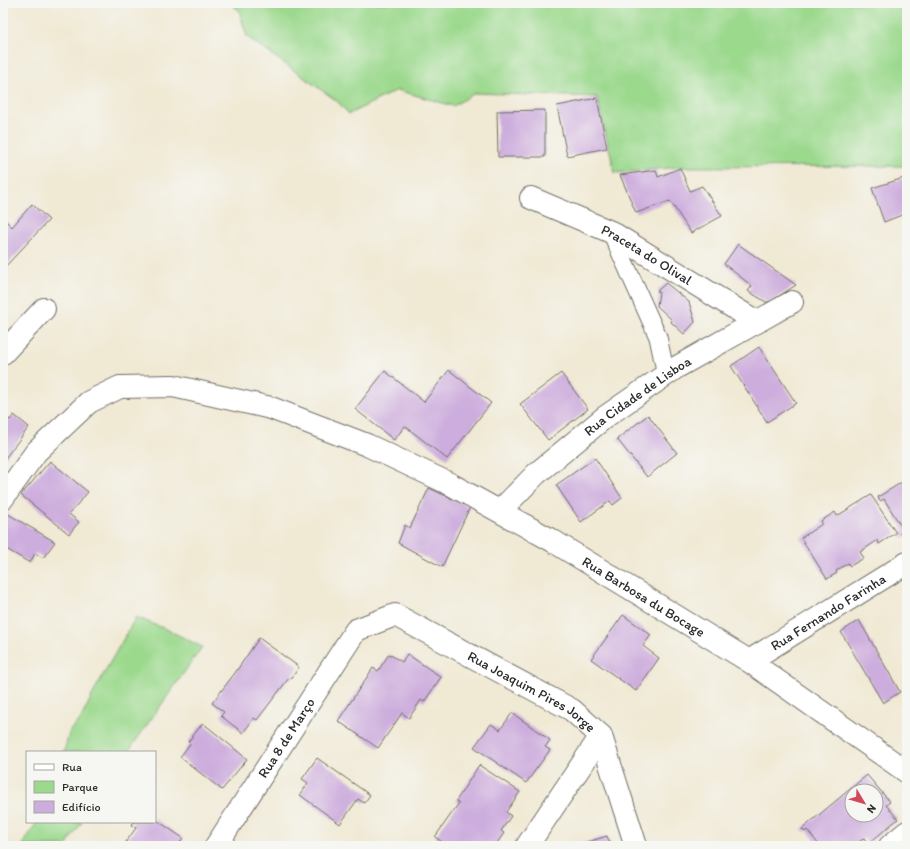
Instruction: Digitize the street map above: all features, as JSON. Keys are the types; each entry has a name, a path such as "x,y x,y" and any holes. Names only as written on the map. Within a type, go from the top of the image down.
{"street":[{"name":"Praceta do Olival","path":"531,198 611,232 757,322"},
{"name":"Rua Cidade de Lisboa","path":"500,512 536,474 605,417 677,367 792,302"},
{"path":"3,353 44,309"},
{"name":"Rua Barbosa du Bocage","path":"3,498 36,452 89,402 120,387 173,386 270,408 367,445 450,484 553,541 749,661 907,772"},
{"name":"Rua Fernando Farinha","path":"749,661 907,563"},
{"name":"Rua Joaquim Pires Jorge","path":"356,630 395,615 572,710 601,736 636,846"},
{"name":"Rua 8 de Março","path":"216,846 356,630"},
{"path":"527,846 601,736"},
{"path":"890,846 907,832"}],"lane":[{"path":"611,232 658,337 666,375"}],"green space":[{"path":"229,3 907,3 907,166 680,167 615,173 597,97 475,93 453,106 397,90 349,114 337,101 247,37 239,10"},
{"path":"136,617 168,630 202,647 129,751 64,751 70,730 80,720 100,680"},
{"path":"36,823 81,823 66,846 22,846"}],"building":[{"path":"597,98 607,148 567,156 557,106"},
{"path":"545,110 545,157 498,157 497,111"},
{"path":"680,168 690,191 702,186 722,216 691,233 670,201 636,213 620,175 656,170 658,177"},
{"path":"907,177 907,213 884,222 872,188"},
{"path":"32,204 49,220 3,269 3,218 12,227"},
{"path":"738,244 796,285 770,302 766,302 748,291 752,286 724,264"},
{"path":"666,283 689,302 695,322 684,334 657,306 659,292 657,291"},
{"path":"759,347 796,403 767,422 731,366"},
{"path":"449,370 491,403 447,459 405,426 394,440 355,409 385,371 424,402"},
{"path":"561,373 588,409 548,440 520,404"},
{"path":"3,415 10,420 14,415 29,427 3,461"},
{"path":"648,415 677,453 647,477 617,439"},
{"path":"595,458 622,498 613,505 610,501 581,522 556,485"},
{"path":"50,461 88,492 69,514 79,522 69,534 21,495"},
{"path":"907,479 907,535 903,538 900,533 904,531 884,499 880,501 878,497"},
{"path":"429,488 470,507 442,567 398,543 405,525 410,528"},
{"path":"871,495 896,533 879,544 878,540 860,552 864,558 850,566 848,563 836,571 837,573 827,579 801,538 822,524 821,521 835,512 837,516"},
{"path":"3,511 55,542 43,558 35,553 30,563 3,547"},
{"path":"623,615 651,635 643,646 659,658 636,691 591,659"},
{"path":"859,620 900,692 883,703 841,632"},
{"path":"259,638 299,667 257,720 254,718 243,733 221,716 224,712 212,703"},
{"path":"389,654 402,662 407,654 441,677 424,702 421,700 409,718 402,713 378,748 338,721 373,668 378,671"},
{"path":"512,713 550,740 545,747 550,750 526,783 474,747 491,724 500,730"},
{"path":"203,723 247,759 222,790 180,757 190,744 188,742"},
{"path":"317,758 370,795 364,803 358,799 340,824 300,795 308,783 302,779"},
{"path":"479,765 520,792 506,812 511,816 501,831 504,833 495,846 448,846 435,837 459,803 456,801"},
{"path":"867,775 874,783 857,783"},
{"path":"844,794 844,823 884,823 884,795 890,802 886,805 898,819 868,844 864,838 854,846 820,846 807,830 805,832 802,829"},
{"path":"156,820 183,838 178,846 123,846 136,828 131,825 133,823 156,823"},
{"path":"607,836 611,846 574,846"}]}
